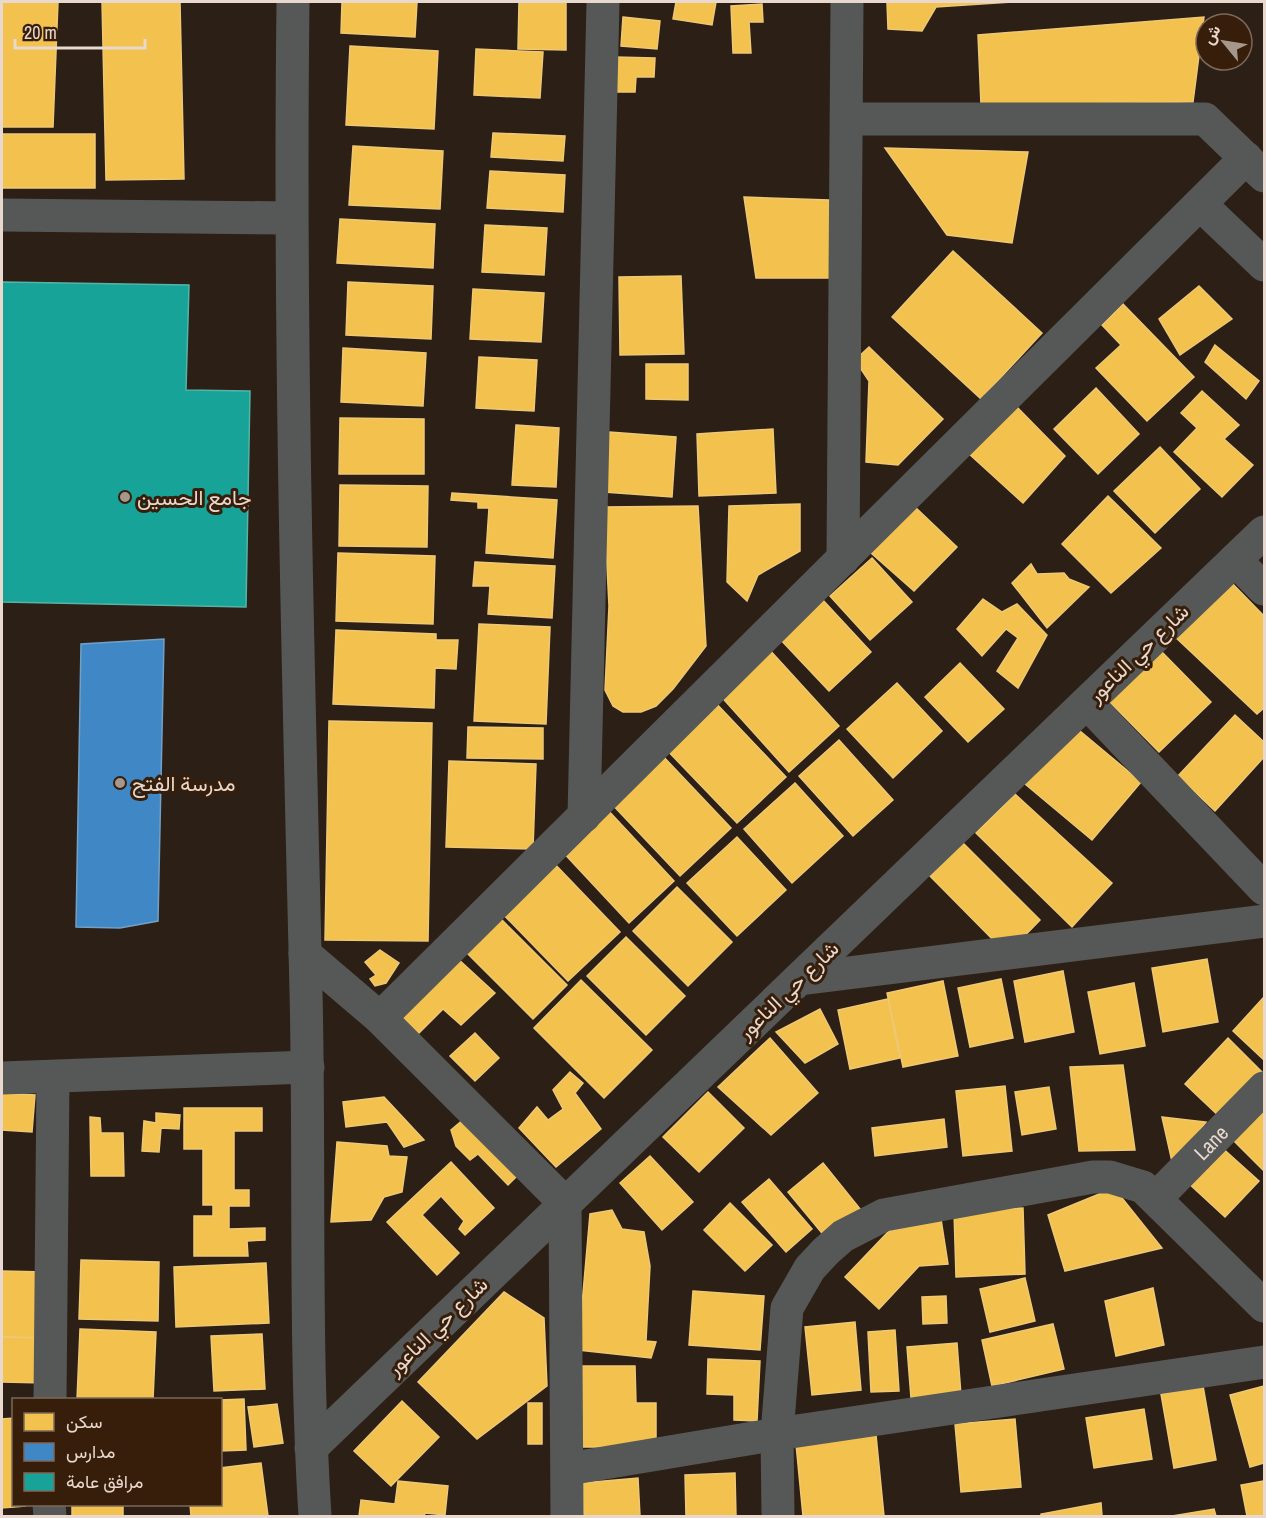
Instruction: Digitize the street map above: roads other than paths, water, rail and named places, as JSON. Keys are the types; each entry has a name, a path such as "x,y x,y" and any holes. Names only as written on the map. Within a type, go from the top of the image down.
{"street":[{"path":"293,2 290,218 308,1067 311,1448 315,1516"},
{"path":"584,816 603,2"},
{"path":"843,559 848,119 847,2"},
{"path":"380,1018 1200,204 1255,167 1205,119 848,119"},
{"path":"1200,204 1264,265"},
{"path":"2,215 290,218"},
{"name":"شارع حي الناعور","path":"311,1448 1264,532"},
{"path":"1235,560 1264,589"},
{"path":"1087,703 1264,889"},
{"path":"800,979 1264,921"},
{"path":"305,954 380,1018 566,1203 567,1516"},
{"path":"2,1078 53,1078 308,1067"},
{"path":"50,1398 53,1078"},
{"name":"Lane","path":"1156,1198 1264,1088"},
{"path":"778,1516 777,1434 787,1308 810,1268 843,1236 884,1215 1093,1178 1110,1177 1127,1180 1156,1198 1264,1306"},
{"path":"568,1469 777,1434 1264,1362"}],"place":[{"name":"جامع الحسين","path":"125,497"},
{"name":"مدرسة الفتح","path":"120,783"}]}
